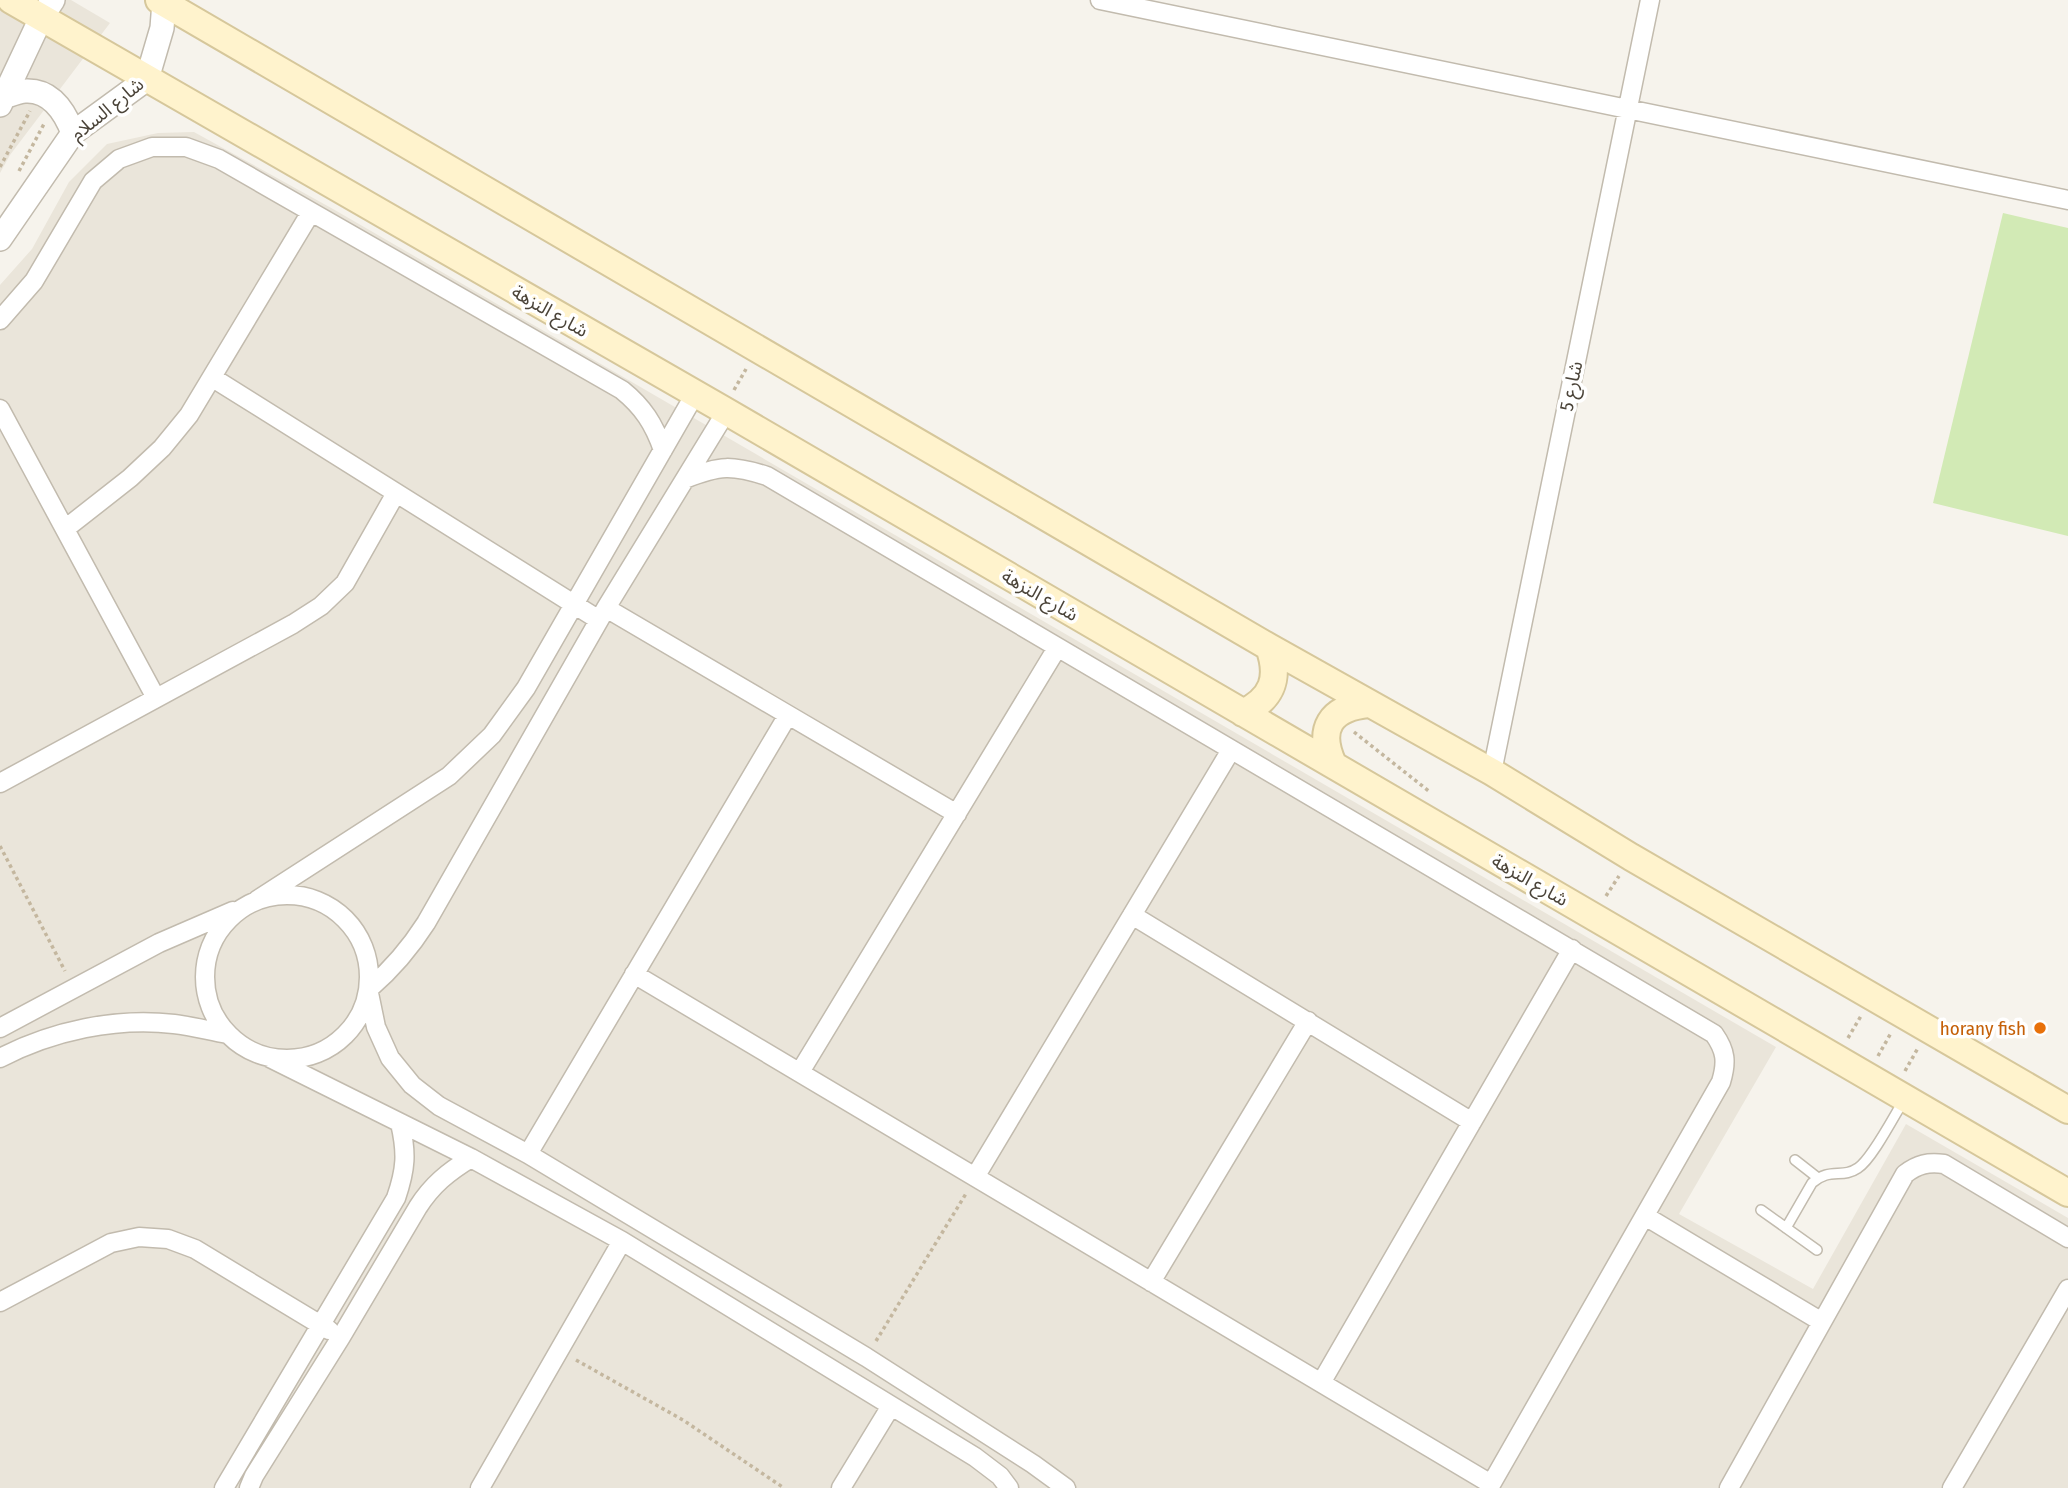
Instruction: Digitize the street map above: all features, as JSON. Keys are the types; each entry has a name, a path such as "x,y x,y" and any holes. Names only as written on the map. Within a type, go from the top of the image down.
{"main road":[{"name":"شارع النزهة","path":"11,0 47,9 147,79 695,394 2068,1193"},
{"path":"161,1 1269,647 1492,772 1631,857 2068,1110"},
{"path":"1243,713 1258,706 1275,678 1275,662 1269,647"},
{"path":"1333,764 1326,748 1327,730 1336,715 1351,706 1368,704"}],"street":[{"path":"1100,0 2068,200"},
{"name":"شارع 5","path":"1492,772 1650,0"},
{"name":"شارع السلام","path":"0,239 73,133 147,79 162,28 161,1"},
{"path":"2,101 47,9"},
{"path":"2,101 26,91 49,97 65,113 73,133"},
{"path":"0,320 34,281 93,181 119,159 152,147 186,147 219,159 622,390 641,406 655,426 663,450"},
{"path":"65,529 162,449 189,415 310,212"},
{"path":"213,378 575,604 602,614 788,715 957,814"},
{"path":"695,394 520,697 492,735 449,775 250,903 221,927 208,953 205,982 211,1010 228,1034 254,1053 270,1058 471,1158 622,1241 975,1457 1000,1476 1009,1488"},
{"path":"0,409 156,698"},
{"path":"270,1058 296,1059 321,1052 343,1038 359,1018 369,991 410,948 602,614 724,411"},
{"path":"634,974 1490,1486 1721,1082 1726,1065 1724,1048 1714,1034 767,476 740,467 712,468 685,479"},
{"path":"0,783 293,624 321,606 345,583 396,493"},
{"path":"800,1072 1057,648"},
{"path":"528,1154 788,715"},
{"path":"975,1177 1231,750"},
{"path":"0,1028 159,943 250,903 285,894 314,898 339,912 358,933 369,960 369,991 376,1027 390,1058 412,1085 439,1106 528,1154 866,1357 1033,1464 1062,1487"},
{"path":"1132,915 1472,1122"},
{"path":"1321,1383 1572,949"},
{"path":"1151,1282 1308,1021"},
{"path":"0,1058 63,1033 118,1023 173,1024 228,1034"},
{"path":"224,1488 396,1198 404,1174 405,1148 400,1123"},
{"path":"249,1488 431,1187 449,1171 471,1158"},
{"path":"1729,1488 1905,1174 1916,1166 1930,1162 1944,1164 2068,1238"},
{"path":"1644,1216 1822,1322"},
{"path":"0,1302 111,1243 139,1237 168,1239 195,1249 341,1337"},
{"path":"483,1487 622,1241"},
{"path":"1952,1488 2068,1289"},
{"path":"841,1488 891,1406"}],"lane":[{"path":"1786,1228 1812,1183 1825,1174 1849,1172 1864,1162 1905,1099"},
{"path":"1795,1160 1818,1178"},
{"path":"1761,1210 1818,1250"}],"path":[{"path":"0,167 29,112 35,107"},
{"path":"19,171 45,122 46,115"},
{"path":"724,411 757,349"},
{"path":"1353,727 1357,736 1434,796"},
{"path":"0,846 73,989"},
{"path":"1593,917 1631,857"},
{"path":"1850,1010 1871,1022"},
{"path":"1857,1046 1847,1040 1861,1016"},
{"path":"1881,1028 1900,1039"},
{"path":"1877,1057 1891,1033"},
{"path":"1895,1068 1904,1073 1918,1049 1909,1044"},
{"path":"1867,1051 1886,1063"},
{"path":"866,1357 975,1177"},
{"path":"559,1350 683,1420 784,1488"}],"shaded area":[{"path":"0,0 71,0 110,23 10,155 0,173"},
{"path":"194,132 333,209 1776,1047 1679,1214 1813,1289 1906,1124 2068,1218 2068,1488 0,1488 0,285 32,249 69,182 107,144 158,133"}],"green space":[{"path":"2003,213 2068,228 2068,536 1933,503"}],"place":[{"name":"horany fish","path":"2040,1028"}]}
